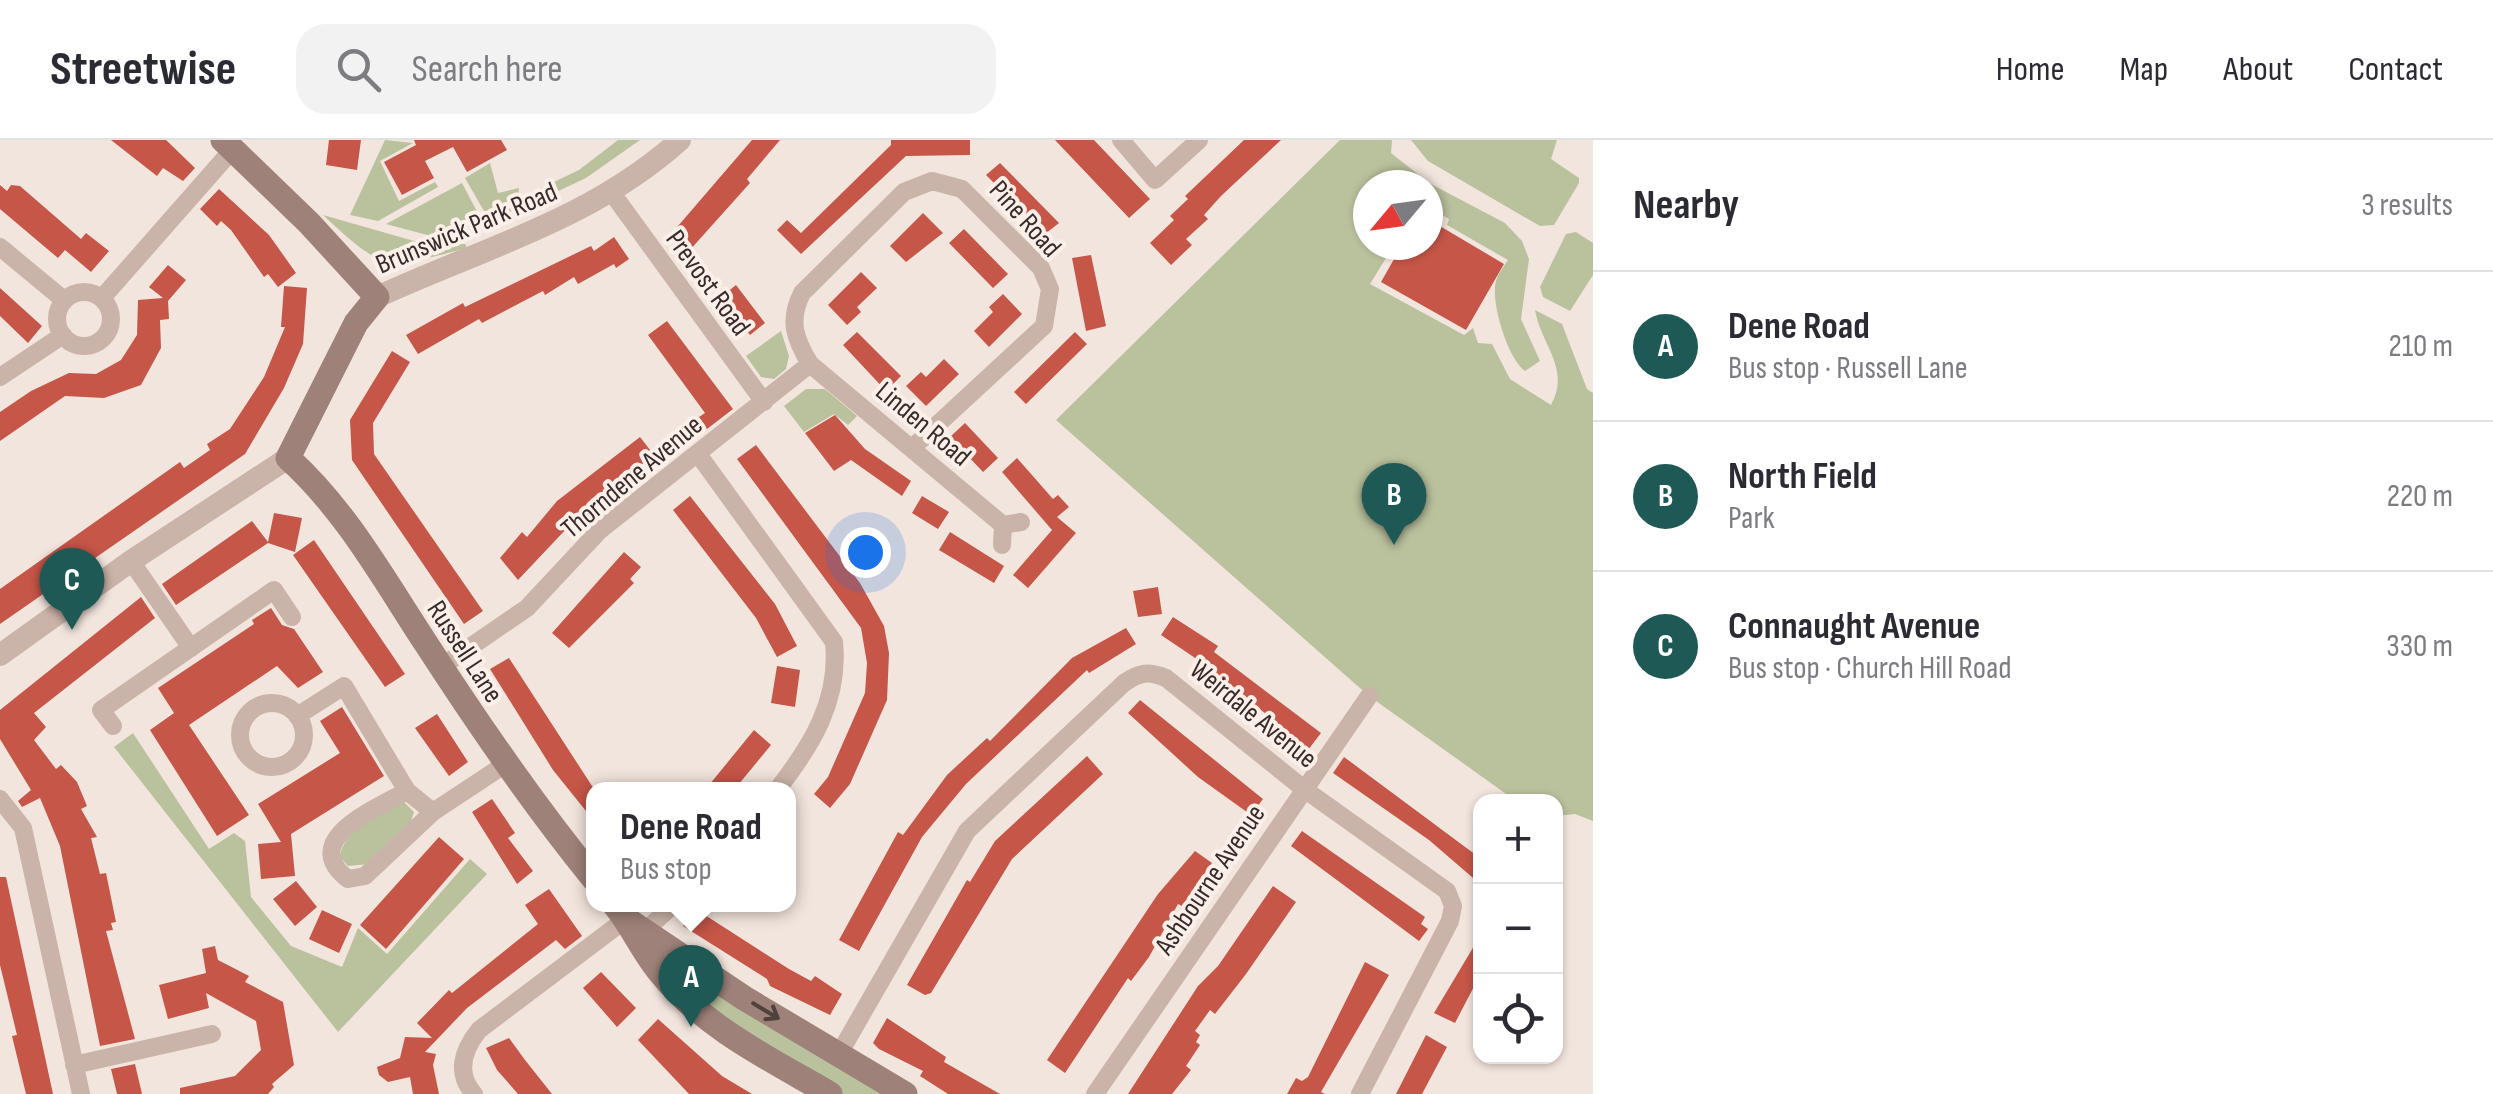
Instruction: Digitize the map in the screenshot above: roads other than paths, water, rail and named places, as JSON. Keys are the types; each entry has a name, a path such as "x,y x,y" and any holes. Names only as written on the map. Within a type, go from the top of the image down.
{"main road":[{"path":"228,144 377,297"},
{"name":"Brunswick Park Road","path":"288,458 356,323 377,297"},
{"name":"Russell Lane","path":"288,458 349,526 504,765 586,869"},
{"path":"629,918 744,998 905,1094"},
{"path":"629,918 662,976 695,1008 731,1036 830,1094"}],"street":[{"name":"Brunswick Park Road","path":"377,297 538,232 612,193 680,140"},
{"path":"1121,140 1155,180 1199,140"},
{"path":"102,298 228,144"},
{"name":"Pine Road","path":"810,364 794,337 794,309 802,293 904,192 932,182 962,189 1041,268 1050,289 1048,310 1044,326 912,448"},
{"name":"Prevost Road","path":"612,193 764,402"},
{"path":"0,247 64,300"},
{"path":"64,300 87,292 102,298"},
{"path":"64,300 57,321 62,335 77,344 102,338 110,323 102,298"},
{"path":"0,376 62,335"},
{"name":"Thorndene Avenue","path":"440,666 527,608 599,531 810,364"},
{"name":"Linden Road","path":"810,364 1012,524 1002,545"},
{"path":"698,454 834,642 838,676 826,711 782,782"},
{"path":"0,656 131,561 288,458"},
{"path":"131,561 191,648"},
{"path":"113,726 101,710 274,590 292,618"},
{"name":"Weirdale Avenue","path":"839,1054 967,831 1138,674 1166,678 1304,789 1447,891 1453,906 1436,952 1360,1094"},
{"path":"297,716 344,686 407,791 433,812"},
{"name":"Ashbourne Avenue","path":"1096,1094 1370,696"},
{"path":"407,791 337,833 330,849 336,870 348,879 365,876 433,812 504,765"},
{"path":"0,798 22,828 81,1094"},
{"path":"474,1094 463,1072 464,1055 479,1030 629,918"},
{"path":"74,1065 212,1034"}],"place":[{"name":"North Field","path":"1394,545"},
{"name":"Connaught Avenue","path":"72,630"},
{"name":"Dene Road","path":"691,1027"}]}
